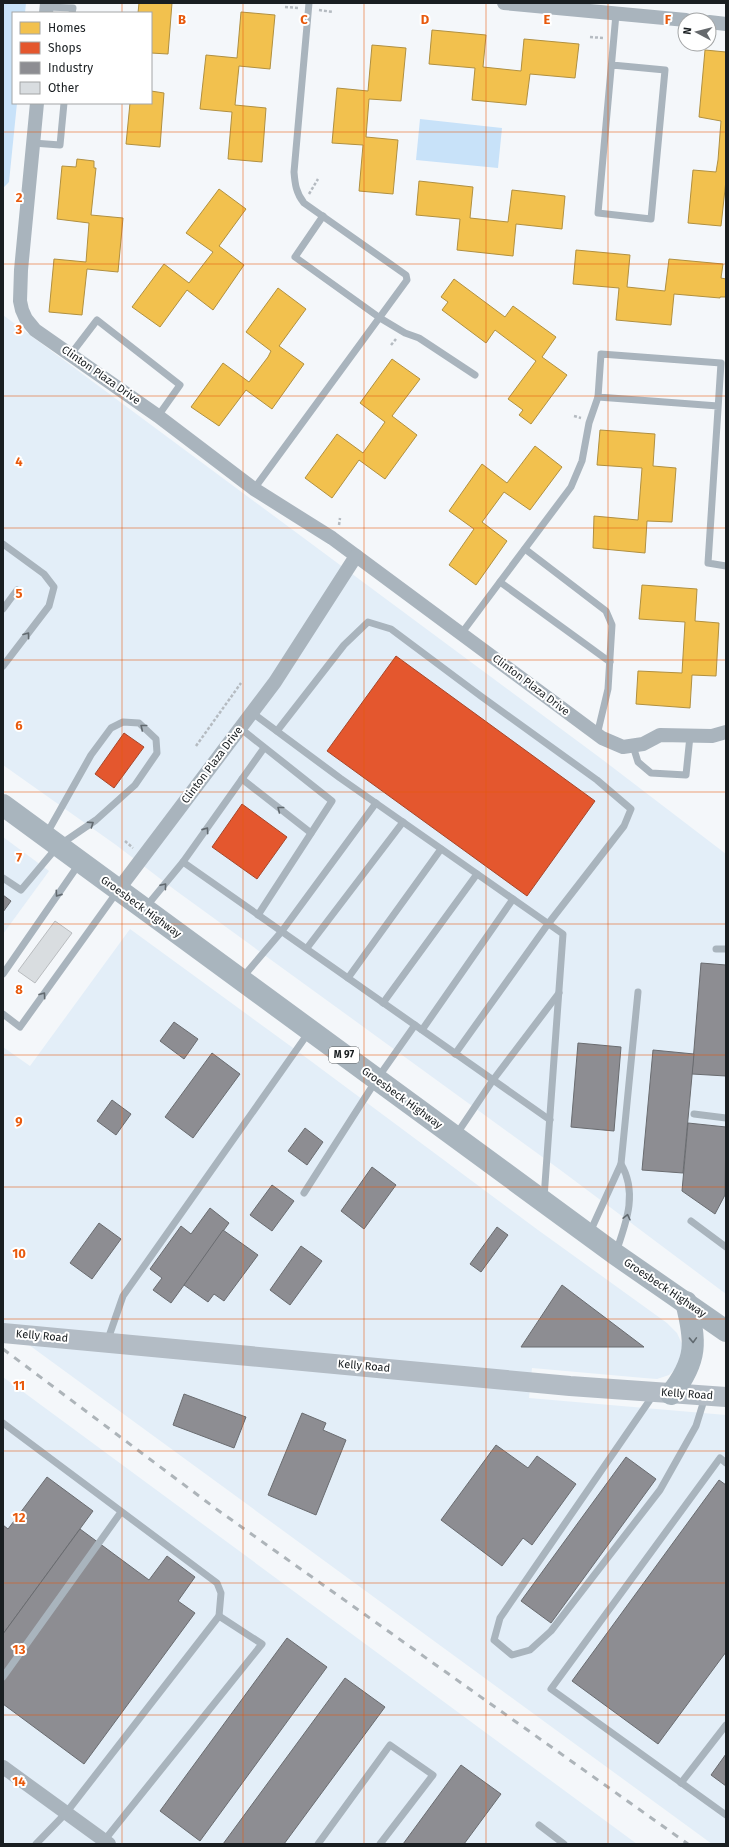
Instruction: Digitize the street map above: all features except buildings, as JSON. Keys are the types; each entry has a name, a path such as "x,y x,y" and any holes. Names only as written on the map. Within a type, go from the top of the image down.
{"main road":[{"name":"Groesbeck Highway","path":"3,805 589,1235 726,1331"},
{"path":"663,1393 687,1372 691,1360 693,1346 692,1327 686,1302"}],"street":[{"path":"504,3 677,19"},
{"name":"Clinton Plaza Drive","path":"37,104 21,270 22,310 26,320 35,330 158,416 254,489 332,538 597,735 612,744 623,747 633,746 643,744 660,735 712,736 726,732"},
{"name":"Clinton Plaza Drive","path":"118,890 274,682 356,556"},
{"name":"Kelly Road","path":"3,1333 663,1393 726,1397"},
{"path":"3,1767 105,1843"}],"lane":[{"path":"254,489 407,280 406,275 309,207 298,196 295,187 294,172 309,3"},
{"path":"47,8 73,8 72,12"},
{"path":"612,65 665,70 651,219 598,213 616,14"},
{"path":"33,143 60,145 64,104"},
{"path":"323,216 295,257 380,318 405,333 419,338 475,375"},
{"path":"71,354 97,320 180,385 158,416"},
{"path":"461,634 571,487 582,461 589,423 598,397 601,354 721,363 708,564 726,566"},
{"path":"598,397 718,406"},
{"path":"3,544 44,574 54,587 48,606 3,666"},
{"path":"525,549 606,611 612,625 608,689 597,735"},
{"path":"500,582 610,662"},
{"path":"3,609 17,590"},
{"path":"277,731 344,645 368,622 391,629 482,697 598,780 631,809 624,826 548,924 455,1054"},
{"path":"251,712 376,804 563,934 544,1202"},
{"path":"3,878 22,890 52,841 91,755 111,728 123,722 140,723 156,739 157,753 135,785 96,820 52,841"},
{"path":"240,728 332,801 258,915"},
{"path":"633,746 638,762 651,773 686,775 690,736"},
{"path":"144,909 184,862 264,748"},
{"path":"242,779 311,833"},
{"path":"241,979 282,931 376,804"},
{"path":"307,948 403,822"},
{"path":"348,978 441,849"},
{"path":"3,974 80,862"},
{"path":"184,862 550,1120"},
{"path":"383,1003 477,874"},
{"path":"3,1014 20,1027 118,890"},
{"path":"422,1030 513,899"},
{"path":"716,949 726,949"},
{"path":"455,1137 493,1080 559,992"},
{"path":"589,1235 621,1164 638,992"},
{"path":"304,1193 376,1079 415,1025"},
{"path":"107,1342 123,1296 310,1030"},
{"path":"694,1114 726,1118"},
{"path":"616,1254 628,1216 630,1193 629,1181 621,1164"},
{"path":"691,1222 726,1247"},
{"path":"663,1393 500,1618 494,1640 512,1655 530,1650 551,1631 660,1490 696,1426 705,1395"},
{"path":"3,1423 218,1584 221,1593 219,1616 66,1813 36,1844"},
{"path":"726,1463 720,1458 551,1689 726,1815"},
{"path":"3,1677 122,1512"},
{"path":"105,1843 262,1644 219,1616"},
{"path":"681,1782 726,1725"},
{"path":"318,1844 390,1745 433,1775 380,1844"},
{"path":"539,1825 564,1844"}],"path":[{"path":"196,746 241,684"}],"shaded area":[{"path":"3,3 26,3 25,12 12,12 12,104 17,104 9,182 3,188"},
{"path":"420,119 502,128 498,168 416,160"},
{"path":"3,315 603,760 726,854 726,1294 559,1169 175,890 116,845 3,765"},
{"path":"3,837 49,871 3,934"},
{"path":"130,929 538,1230 667,1323 677,1333 682,1344 682,1355 678,1366 669,1375 657,1379 532,1368 529,1398 726,1415 726,1844 712,1844 3,1326 3,1047 30,1066"},
{"path":"3,1377 637,1844 3,1844"}],"railway":[{"path":"3,1349 219,1511 688,1844"}]}
